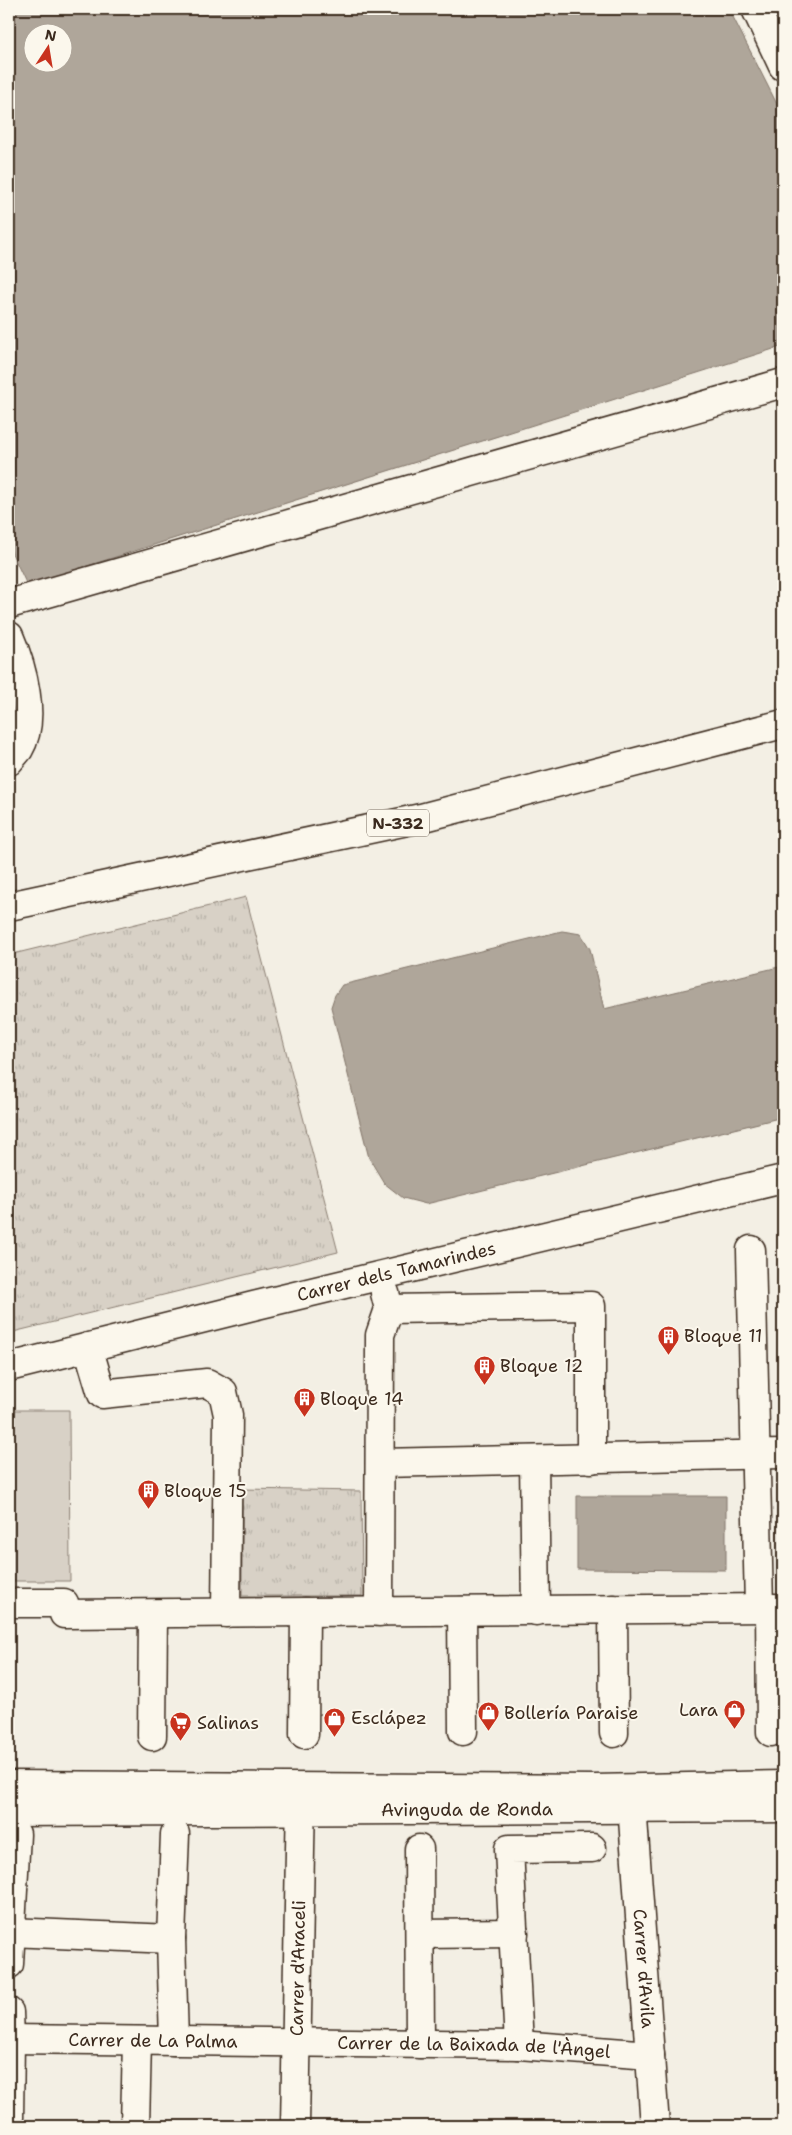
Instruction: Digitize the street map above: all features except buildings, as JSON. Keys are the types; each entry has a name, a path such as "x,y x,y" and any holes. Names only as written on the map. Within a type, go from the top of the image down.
{"main road":[{"path":"756,9 783,66"},
{"path":"9,604 783,383"},
{"path":"9,636 25,686 28,718 19,748 9,761"},
{"name":"N-332","path":"9,906 420,818 783,724"},
{"name":"Carrer dels Tamarindes","path":"9,1367 783,1179"},
{"path":"751,1250 756,1455 771,1608 770,1732"},
{"path":"379,1612 380,1335 389,1309 380,1276"},
{"path":"389,1309 591,1306 591,1459"},
{"path":"88,1347 102,1394 207,1383 223,1392 228,1415 226,1613"},
{"path":"380,1463 783,1454"},
{"path":"534,1460 536,1611"},
{"path":"9,1603 64,1603 64,1614 771,1608"},
{"path":"613,1609 614,1732"},
{"path":"462,1611 462,1731"},
{"path":"304,1734 305,1612"},
{"path":"152,1736 153,1614"},
{"name":"Avinguda de Ronda","path":"9,1785 301,1800 632,1799 783,1808"},
{"name":"Avinguda de Ronda","path":"632,1799 783,1785"},
{"name":"Carrer d'Avila","path":"632,1799 655,2126"},
{"name":"Avinguda de Ronda","path":"12,1823 301,1800"},
{"name":"Carrer d'Araceli","path":"295,2126 301,1800"},
{"path":"9,1964 12,1823"},
{"path":"174,2041 171,1939 175,1834"},
{"path":"519,2045 509,1849 592,1848"},
{"path":"419,1849 421,1934 420,2044"},
{"path":"10,1932 171,1939"},
{"path":"421,1934 514,1933"},
{"path":"9,2012 9,2120"},
{"name":"Carrer de La Palma","path":"10,2039 296,2043"},
{"path":"135,2126 137,2041"},
{"name":"Carrer de la Baixada de l'Àngel","path":"296,2043 519,2045 650,2055"}],"green space":[{"path":"246,897 338,1252 9,1333 9,955"},
{"path":"9,1410 69,1410 70,1581 9,1581"},
{"path":"242,1489 361,1491 362,1596 242,1596"}],"shaded area":[{"path":"9,9 729,9 783,116 783,346 27,585 9,547"},
{"path":"562,931 581,934 590,949 604,1009 783,966 783,1117 426,1204 403,1198 384,1183 369,1158 331,1007 335,995 342,985"},
{"path":"577,1496 726,1496 726,1570 577,1569"}],"place":[{"name":"Bloque 11","path":"668,1355"},
{"name":"Bloque 12","path":"484,1385"},
{"name":"Bloque 14","path":"304,1418"},
{"name":"Bloque 15","path":"148,1510"},
{"name":"Lara","path":"734,1729"},
{"name":"Bollería Paraise","path":"488,1732"},
{"name":"Esclápez","path":"335,1737"},
{"name":"Salinas","path":"181,1742"}]}
